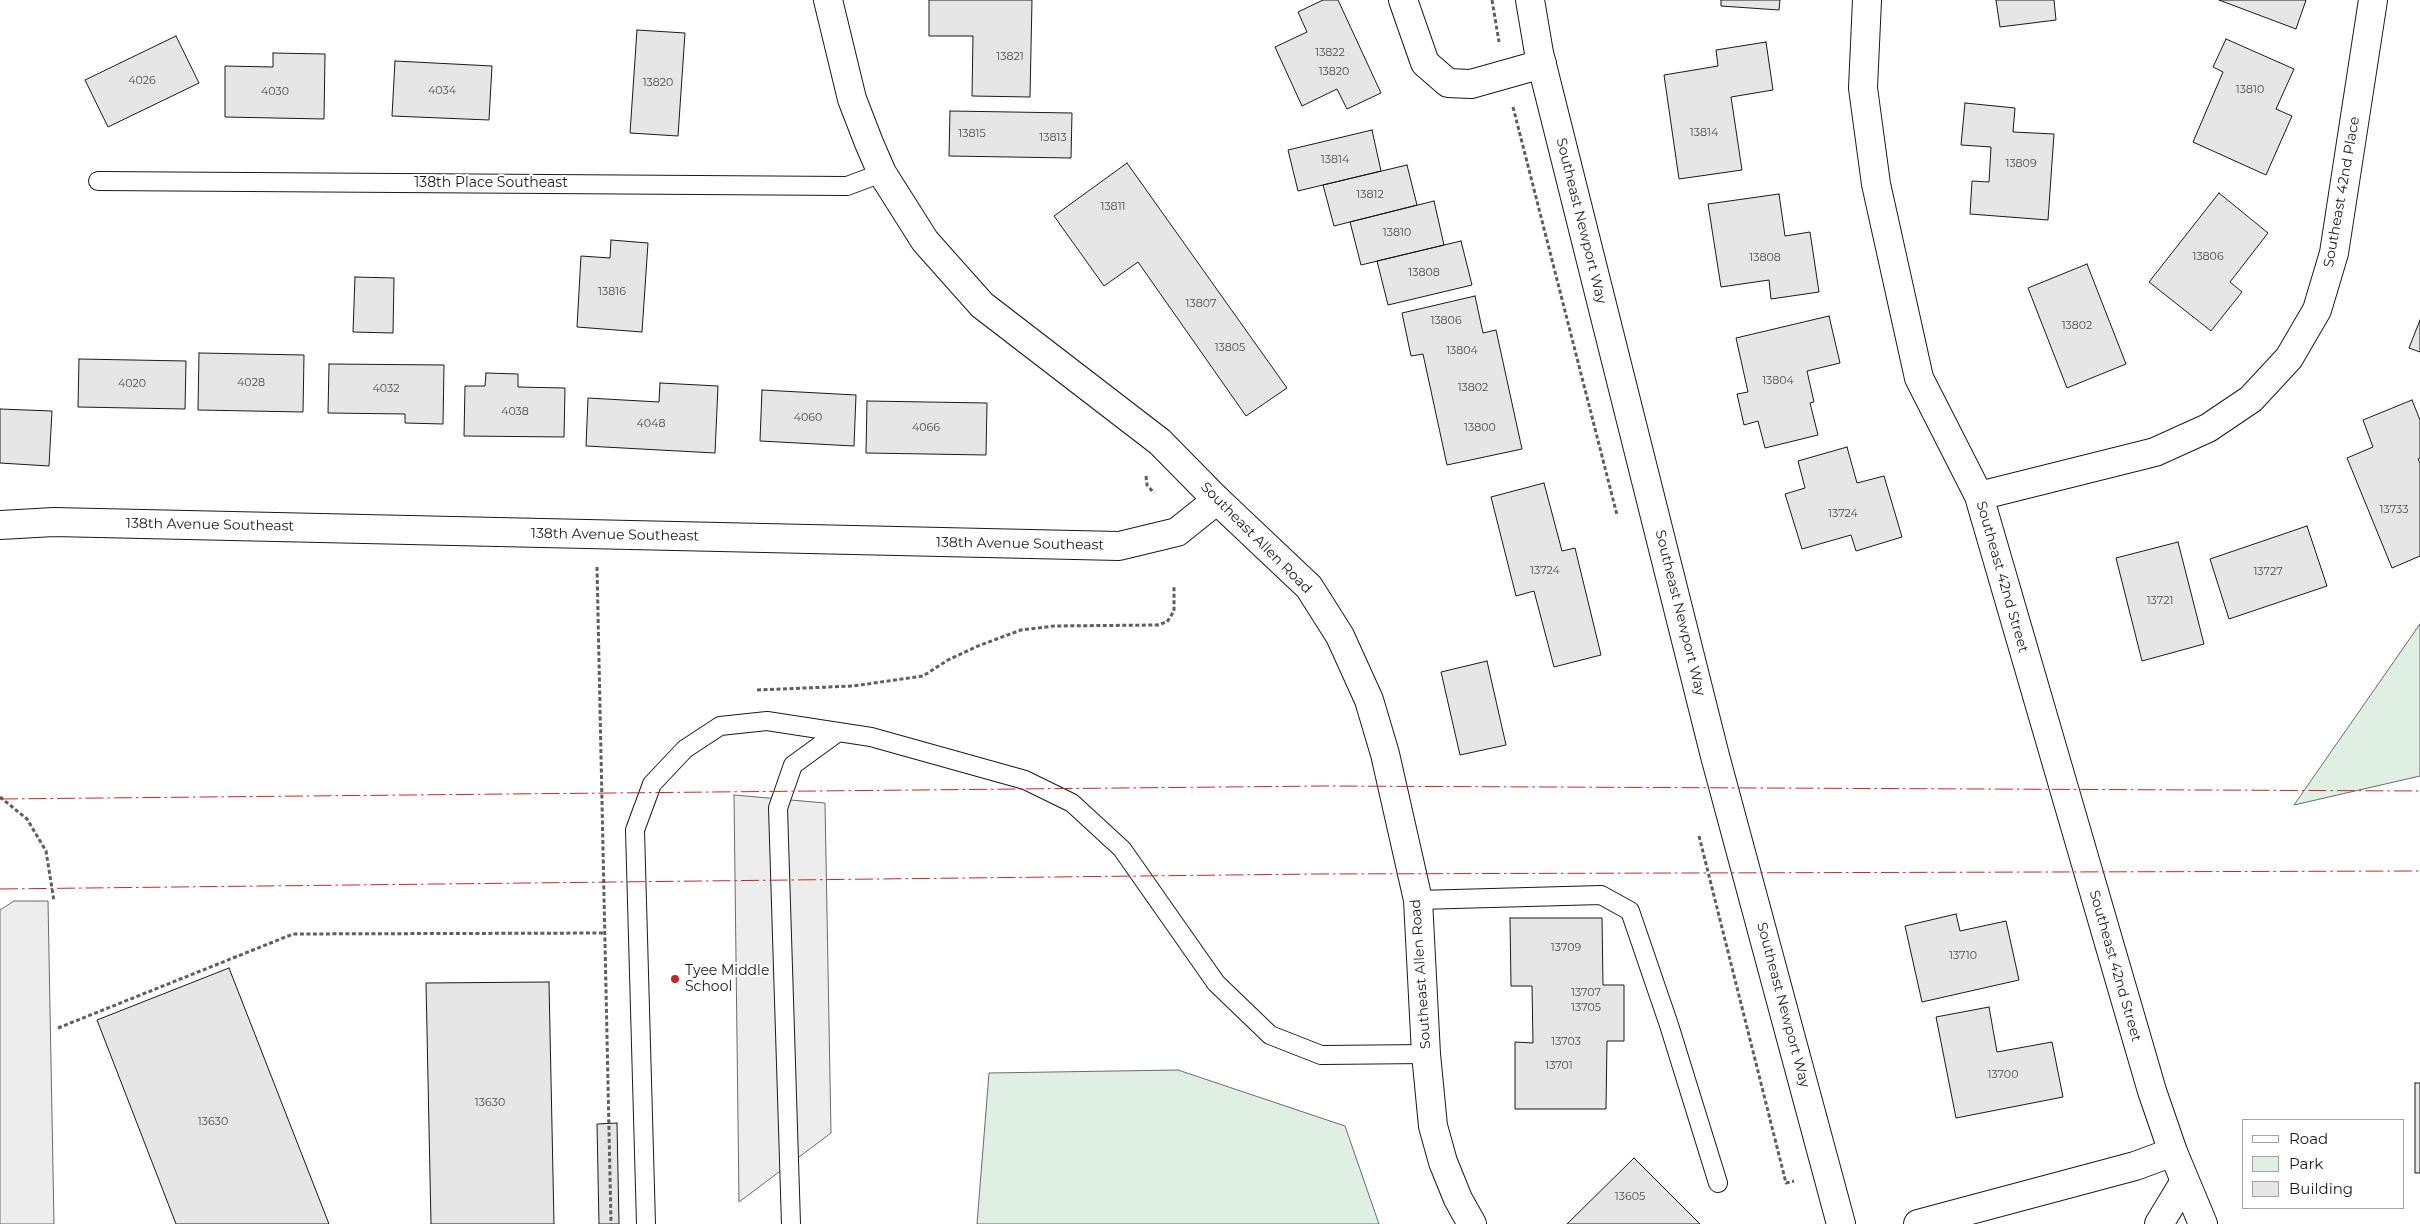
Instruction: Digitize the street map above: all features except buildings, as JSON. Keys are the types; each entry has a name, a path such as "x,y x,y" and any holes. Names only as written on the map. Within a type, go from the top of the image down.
{"street":[{"name":"Southeast Allen Road","path":"828,0 852,98 882,173 925,240 982,305 1160,442 1217,500 1309,587 1340,636 1369,700 1385,754 1418,900 1426,1054 1433,1126 1443,1162 1458,1199 1472,1224"},
{"path":"1402,0 1425,63 1448,83 1471,84 1542,64"},
{"name":"Southeast Newport Way","path":"1530,0 1542,64 1715,756 1829,1172 1841,1224"},
{"name":"Southeast 42nd Street","path":"1867,0 1863,88 1876,184 1919,378 1979,496 2152,1091 2173,1152 2203,1224"},
{"name":"Southeast 42nd Place","path":"1979,496 2155,452 2208,428 2251,399 2289,358 2317,310 2334,253 2373,0"},
{"name":"138th Avenue Southeast","path":"0,525 74,522 1119,546 1177,532 1217,500"},
{"path":"1918,1224 2135,1166 2173,1152"},
{"path":"2159,1224 2185,1181"}],"lane":[{"name":"138th Place Southeast","path":"98,181 847,186 882,173"},
{"path":"646,1224 635,830 652,784 685,749 720,726 767,721 871,737 1025,780 1072,803 1122,849 1216,983 1270,1035 1321,1055 1426,1054"},
{"path":"791,1224 778,808 793,765 836,733"},
{"path":"1418,900 1601,895 1630,911 1669,1024 1718,1183"}],"path":[{"path":"1492,0 1504,75"},
{"path":"753,691 854,686 923,676 948,660 978,646 1021,630 1054,626 1157,625 1167,622 1174,611 1174,587"},
{"path":"597,598 606,933 611,1224"},
{"path":"0,797 27,820 46,851 54,901"},
{"path":"58,1028 293,934 606,933"},
{"path":"1780,1158 1786,1183 1792,1181"}],"green space":[{"path":"2420,624 2420,776 2294,805"},
{"path":"1178,1070 1345,1126 1379,1224 977,1224 989,1073"}],"shaded area":[{"path":"734,795 825,803 831,1133 739,1202"},
{"path":"14,901 48,901 54,1224 0,1224 0,910"}],"power":[{"path":"0,799 1325,786 2420,791"},
{"path":"0,889 1317,874 2420,871"}],"place":[{"name":"Tyee Middle School","path":"675,979"}]}
